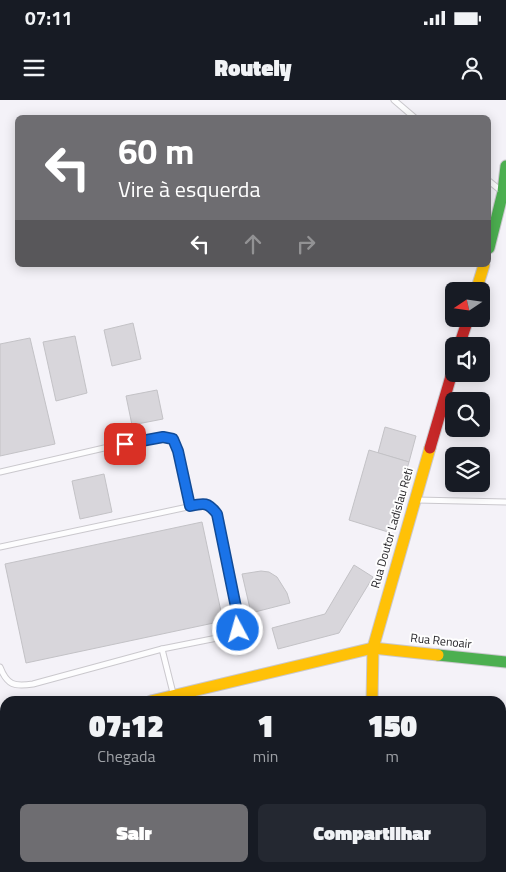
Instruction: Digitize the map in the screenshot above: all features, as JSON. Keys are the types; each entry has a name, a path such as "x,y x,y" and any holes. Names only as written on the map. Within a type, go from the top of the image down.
{"street":[{"path":"491,240 503,192 506,166"},
{"path":"479,282 483,267"},
{"name":"Rua Doutor Ladislau Reti","path":"372,696 373,648 449,382"},
{"name":"Rua Renoair","path":"174,696 373,648 506,662"}],"lane":[{"path":"394,100 411,115"},
{"path":"491,183 503,192"},
{"path":"0,472 143,440 167,437 173,439 178,451 190,506"},
{"path":"414,500 506,502"},
{"path":"0,547 190,506 202,504 211,506 217,514 239,622 238,630 234,634 162,649 23,685 12,684 5,678 0,667"},
{"path":"162,649 174,696"}],"building":[{"path":"133,323 141,359 112,366 104,330"},
{"path":"75,336 87,393 56,401 43,342"},
{"path":"30,338 55,444 0,456 0,344"},
{"path":"157,390 163,419 132,425 126,396"},
{"path":"385,427 416,436 409,462 378,453"},
{"path":"369,450 409,462 388,532 349,520"},
{"path":"104,474 112,512 80,519 72,481"},
{"path":"202,522 223,621 26,663 5,564"},
{"path":"354,565 373,577 339,633 278,649 272,628 325,614"},
{"path":"261,571 269,572 277,577 287,593 290,603 251,613 242,574"}],"traffic: fast":[{"path":"491,240 503,192 506,166"},
{"path":"438,655 506,662"}],"traffic: slow":[{"path":"479,282 483,267"},
{"path":"372,696 373,648 430,448"},
{"path":"172,696 373,648 438,655"}],"traffic: jam":[{"path":"462,337 465,328"},
{"path":"430,448 449,382"}],"route":[{"path":"125,444 163,437 173,439 178,451 190,506 202,504 211,506 217,514 239,622 238,630"}]}
